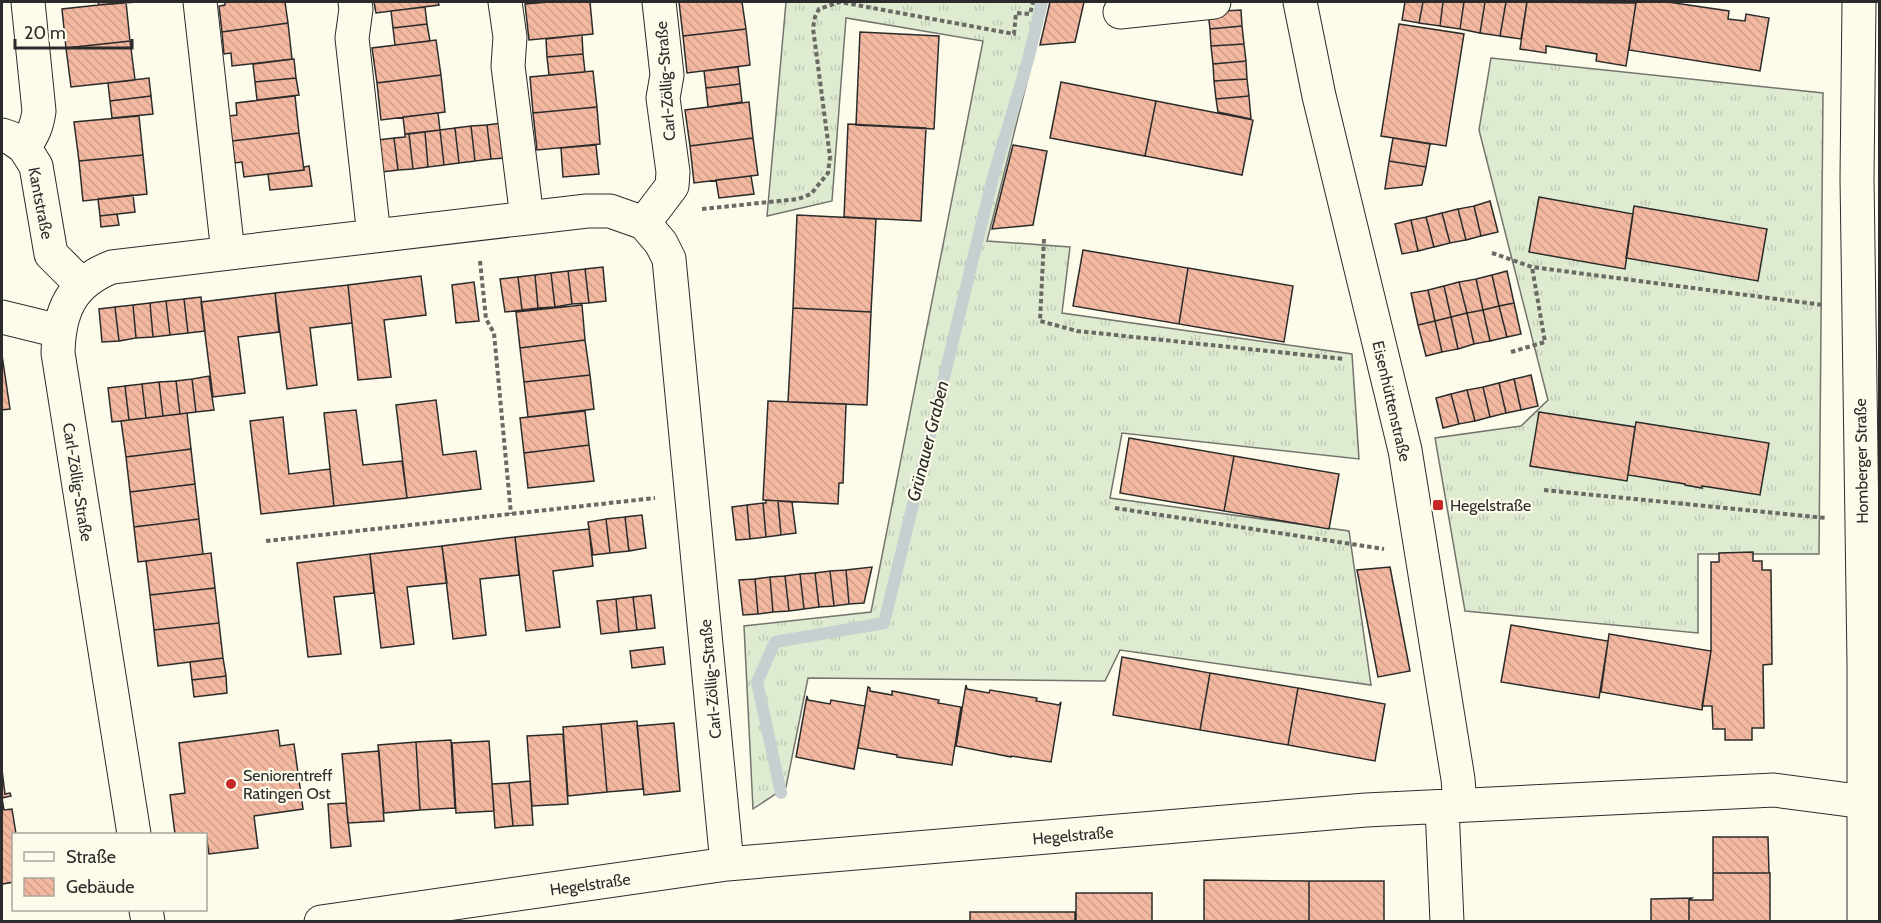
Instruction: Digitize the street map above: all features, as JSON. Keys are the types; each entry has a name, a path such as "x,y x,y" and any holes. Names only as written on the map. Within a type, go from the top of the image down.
{"street":[{"name":"Kantstraße","path":"28,2 39,111 38,125 33,135 13,141 36,166 51,254 82,285"},
{"path":"200,2 228,253"},
{"path":"355,2 352,38 374,236"},
{"path":"505,2 510,37 508,66 527,218"},
{"name":"Carl-Zöllig-Straße","path":"647,219 672,186 673,172 663,98 667,75 659,2"},
{"path":"1120,12 1214,2"},
{"name":"Eisenhüttenstraße","path":"1300,2 1322,107 1405,450 1458,779 1451,806 1447,921"},
{"name":"Homberger Straße","path":"1859,2 1869,81 1872,803 1864,921"},
{"name":"Carl-Zöllig-Straße","path":"134,833 58,353 59,331 70,298 96,273 112,267 587,211 610,211 647,219 669,259 727,864"},
{"path":"2,317 59,331"},
{"name":"Hegelstraße","path":"321,921 727,864 1366,810 1774,790 1872,803"}],"path":[{"path":"647,219 798,200 811,194 828,173 830,157 813,28 819,9 840,2 1014,34 1016,13 1030,14 1033,2"},
{"path":"1044,239 1040,321 1077,331 1384,363"},
{"path":"1492,253 1532,267 1828,306"},
{"path":"1511,352 1545,342 1532,267"},
{"path":"484,296 486,319 494,333 511,514"},
{"path":"1544,490 1832,518"},
{"path":"266,541 692,494"},
{"path":"1114,508 1422,555"}],"green space":[{"path":"786,2 1047,2 987,241 1070,247 1062,313 1352,354 1359,459 1122,433 1110,498 1349,531 1371,685 1120,650 1105,681 808,678 786,787 753,809 744,626 871,612 983,41 846,18 832,201 767,216"},
{"path":"1491,58 1823,93 1819,554 1698,554 1698,633 1465,611 1435,438 1521,426 1548,400 1479,130"}],"building":[{"path":"98,2 137,2 99,5"},
{"path":"126,2 130,41 66,48 62,9"},
{"path":"225,2 285,2 288,23 222,32 219,6 225,5"},
{"path":"374,2 438,2 439,5 376,13"},
{"path":"590,2 593,34 529,40 525,4"},
{"path":"679,2 742,2 746,29 683,36"},
{"path":"1050,2 1084,2 1075,42 1040,45"},
{"path":"1405,2 1423,2 1419,23 1402,20"},
{"path":"1423,2 1443,2 1440,26 1419,23"},
{"path":"1443,2 1464,2 1460,29 1440,26"},
{"path":"1464,2 1485,2 1480,33 1460,29"},
{"path":"1485,2 1506,2 1500,36 1480,33"},
{"path":"1506,2 1527,2 1521,39 1500,36"},
{"path":"1527,2 1636,3 1626,66 1596,61 1597,54 1546,46 1546,53 1520,49"},
{"path":"1636,2 1668,2 1729,11 1728,19 1745,21 1746,14 1769,18 1760,71 1629,50"},
{"path":"425,7 427,24 393,28 391,11"},
{"path":"1241,10 1242,26 1210,29 1208,12"},
{"path":"288,23 292,59 232,66 231,53 224,54 222,32"},
{"path":"427,24 430,41 395,45 393,28"},
{"path":"1399,24 1464,34 1446,146 1381,136"},
{"path":"1242,26 1244,44 1211,46 1210,29"},
{"path":"746,29 750,65 687,73 683,36"},
{"path":"860,32 939,36 934,129 856,125"},
{"path":"582,35 583,54 547,57 546,39"},
{"path":"436,40 441,75 377,83 372,48"},
{"path":"130,41 135,80 71,87 66,48"},
{"path":"1244,44 1246,61 1213,64 1211,46"},
{"path":"583,54 585,72 549,75 547,57"},
{"path":"294,59 296,78 255,82 253,64"},
{"path":"1246,61 1247,79 1214,81 1213,64"},
{"path":"738,67 740,84 706,88 704,71"},
{"path":"593,71 597,107 533,113 530,77"},
{"path":"441,75 445,112 381,120 377,83"},
{"path":"149,78 151,96 110,101 108,83"},
{"path":"296,78 299,95 257,100 255,82"},
{"path":"1247,79 1249,96 1216,99 1214,81"},
{"path":"1061,82 1156,101 1145,156 1050,138"},
{"path":"740,84 742,102 708,107 706,88"},
{"path":"151,96 153,114 112,118 110,101"},
{"path":"295,96 299,133 232,141 229,116 237,115 236,103"},
{"path":"1249,96 1251,119 1218,112 1216,99"},
{"path":"1156,101 1253,120 1242,175 1145,156"},
{"path":"749,102 753,138 690,146 685,110"},
{"path":"597,107 600,144 537,150 533,113"},
{"path":"438,113 440,130 405,134 403,117"},
{"path":"139,116 143,155 79,161 74,122"},
{"path":"502,123 506,158 491,159 487,125"},
{"path":"848,124 926,128 921,221 844,217"},
{"path":"487,125 491,159 475,161 471,126"},
{"path":"471,126 475,161 459,163 455,128"},
{"path":"455,128 459,163 444,165 440,130"},
{"path":"440,130 444,165 428,167 425,132"},
{"path":"425,132 428,167 413,169 409,134"},
{"path":"299,133 304,170 244,177 242,162 235,163 232,141"},
{"path":"405,134 409,134 413,169 398,170 394,138 405,137"},
{"path":"394,138 398,170 382,172 378,140"},
{"path":"753,138 758,175 694,183 690,146"},
{"path":"1393,138 1430,144 1426,167 1389,161"},
{"path":"596,145 599,174 563,177 561,148"},
{"path":"1013,145 1047,151 1033,225 992,229"},
{"path":"143,155 147,194 83,201 79,161"},
{"path":"1389,161 1426,167 1422,185 1385,189"},
{"path":"309,166 312,186 270,190 268,174 304,170 304,167"},
{"path":"751,176 754,194 719,198 716,180"},
{"path":"133,195 135,212 100,216 98,199"},
{"path":"1539,197 1633,214 1625,269 1529,252"},
{"path":"1490,201 1498,232 1481,236 1474,206"},
{"path":"1474,206 1481,236 1466,240 1458,209"},
{"path":"1634,206 1767,229 1758,281 1626,258"},
{"path":"1458,209 1466,240 1450,243 1442,213"},
{"path":"1442,213 1450,243 1434,247 1426,217"},
{"path":"117,214 119,225 101,227 100,216"},
{"path":"797,215 876,219 871,312 793,308"},
{"path":"1426,217 1434,247 1418,251 1411,220"},
{"path":"1411,220 1418,251 1402,254 1395,224"},
{"path":"1083,250 1188,268 1179,324 1073,306"},
{"path":"603,267 606,301 589,303 585,269"},
{"path":"1188,268 1293,286 1284,342 1179,324"},
{"path":"585,269 589,303 572,304 568,271"},
{"path":"568,271 572,304 555,307 551,273"},
{"path":"1507,271 1514,303 1499,306 1492,275"},
{"path":"551,273 555,307 538,308 535,275"},
{"path":"535,275 538,308 522,310 518,277"},
{"path":"1492,275 1499,306 1483,310 1476,279"},
{"path":"421,276 426,315 384,320 391,377 358,380 348,285"},
{"path":"518,277 522,310 505,312 500,279"},
{"path":"1476,279 1483,310 1467,313 1459,282"},
{"path":"474,282 479,321 456,323 452,285"},
{"path":"1459,282 1467,313 1451,317 1444,286"},
{"path":"348,285 352,323 310,328 317,385 287,389 275,293"},
{"path":"1444,286 1451,317 1435,321 1428,290"},
{"path":"1428,290 1435,321 1418,325 1411,293"},
{"path":"275,293 279,332 238,337 245,393 213,397 201,302"},
{"path":"201,297 205,331 188,333 184,299"},
{"path":"184,299 188,333 170,335 166,301"},
{"path":"166,301 170,335 153,337 150,303"},
{"path":"150,303 153,337 136,338 133,305"},
{"path":"1514,303 1521,334 1507,337 1499,306"},
{"path":"133,305 136,338 119,341 115,307"},
{"path":"582,305 585,340 520,348 516,312"},
{"path":"1499,306 1507,337 1490,341 1483,310"},
{"path":"115,307 119,341 102,342 99,309"},
{"path":"793,308 871,312 867,405 788,402"},
{"path":"1483,310 1490,341 1474,344 1467,313"},
{"path":"1467,313 1474,344 1458,349 1451,317"},
{"path":"1451,317 1458,349 1442,352 1435,321"},
{"path":"1435,321 1442,352 1426,356 1418,325"},
{"path":"585,340 590,375 524,382 520,348"},
{"path":"2,355 10,409 2,410"},
{"path":"590,375 594,409 528,417 524,382"},
{"path":"1531,375 1538,406 1521,410 1514,379"},
{"path":"209,376 214,410 196,412 192,379"},
{"path":"192,379 196,412 180,414 176,381"},
{"path":"1514,379 1521,410 1506,413 1499,383"},
{"path":"176,381 180,414 163,416 159,382"},
{"path":"159,382 163,416 146,418 142,384"},
{"path":"1499,383 1506,413 1490,417 1483,387"},
{"path":"142,384 146,418 129,420 125,386"},
{"path":"125,386 129,420 112,422 108,388"},
{"path":"1483,387 1490,417 1475,421 1467,390"},
{"path":"1467,390 1475,421 1459,424 1451,394"},
{"path":"1451,394 1459,424 1443,428 1436,398"},
{"path":"436,400 443,455 476,451 481,489 407,498 396,405"},
{"path":"768,401 846,404 843,483 839,483 838,504 763,500"},
{"path":"356,410 363,465 402,461 407,498 334,506 324,413"},
{"path":"585,411 589,445 524,453 520,418"},
{"path":"1539,412 1635,427 1627,481 1530,466"},
{"path":"187,413 191,449 126,457 121,421"},
{"path":"283,417 289,474 330,469 334,506 261,514 250,421"},
{"path":"1636,422 1769,443 1760,495 1628,475"},
{"path":"1129,438 1234,456 1224,511 1120,493"},
{"path":"589,445 594,481 528,488 524,453"},
{"path":"191,449 195,484 130,492 126,457"},
{"path":"1234,456 1339,474 1329,529 1224,511"},
{"path":"195,484 199,519 134,527 130,492"},
{"path":"766,500 778,501 781,535 766,537 763,503 766,503"},
{"path":"778,501 792,502 796,533 781,535"},
{"path":"763,503 766,537 750,539 747,505"},
{"path":"747,505 750,539 736,540 732,507"},
{"path":"642,515 646,548 629,551 625,517"},
{"path":"625,517 629,551 610,553 606,519"},
{"path":"199,519 203,554 138,562 134,527"},
{"path":"606,519 610,553 593,555 588,522"},
{"path":"589,529 593,566 553,571 560,627 526,631 515,537"},
{"path":"515,537 519,575 480,579 486,635 453,639 442,546"},
{"path":"442,546 447,583 407,587 414,644 381,648 370,554"},
{"path":"1753,552 1753,561 1762,561 1762,570 1771,570 1772,664 1763,665 1764,728 1752,728 1752,740 1725,740 1725,729 1713,729 1712,706 1702,706 1711,651 1711,562 1719,562 1719,553"},
{"path":"211,553 215,588 150,595 146,561"},
{"path":"370,554 374,593 334,597 341,654 308,657 297,563"},
{"path":"872,567 864,603 849,604 846,570"},
{"path":"1390,567 1410,671 1378,677 1357,570"},
{"path":"846,570 849,604 834,606 830,571"},
{"path":"830,571 834,606 819,607 815,573"},
{"path":"815,573 819,607 804,609 800,574"},
{"path":"800,574 804,609 789,611 785,576"},
{"path":"785,576 789,611 773,612 770,577"},
{"path":"770,577 773,612 758,614 755,579"},
{"path":"755,579 758,614 743,615 739,580"},
{"path":"215,588 219,623 154,630 150,595"},
{"path":"651,595 655,628 637,630 633,597"},
{"path":"633,597 637,630 619,632 616,599"},
{"path":"616,599 619,632 601,634 597,601"},
{"path":"219,623 223,658 158,666 154,630"},
{"path":"1511,625 1608,641 1599,698 1501,682"},
{"path":"1609,634 1711,651 1702,710 1601,692"},
{"path":"663,647 665,664 632,668 630,651"},
{"path":"1122,657 1210,673 1200,730 1113,715"},
{"path":"223,658 226,676 192,680 190,662"},
{"path":"1210,673 1298,688 1288,745 1200,730"},
{"path":"226,676 227,693 194,697 192,680"},
{"path":"966,685 967,689 989,693 990,690 1037,698 1036,701 1059,705 1061,702 1051,762 956,746"},
{"path":"868,687 870,691 892,695 892,691 939,700 938,703 961,707 952,765 897,757 897,755 858,748"},
{"path":"1298,688 1385,704 1375,761 1288,745"},
{"path":"807,696 808,700 830,704 831,700 865,706 854,769 796,757"},
{"path":"637,721 643,789 607,792 601,724"},
{"path":"674,723 680,791 644,795 637,726"},
{"path":"601,724 607,792 568,796 563,727"},
{"path":"278,730 280,746 294,744 303,809 254,816 258,848 209,854 207,833 175,833 170,795 185,793 179,743"},
{"path":"563,734 568,804 532,806 527,736"},
{"path":"451,740 455,808 420,810 416,742"},
{"path":"489,741 494,811 456,813 452,743"},
{"path":"416,742 420,810 384,813 378,745"},
{"path":"379,751 384,821 348,823 342,754"},
{"path":"2,770 5,794 10,793 11,796 2,798"},
{"path":"530,781 533,825 513,826 509,783"},
{"path":"509,783 513,826 495,828 492,784"},
{"path":"2,798 4,810 12,809 16,833 12,833 12,882 2,884"},
{"path":"346,803 351,846 331,848 328,804"},
{"path":"1713,837 1768,837 1769,873 1713,873"},
{"path":"1713,873 1770,873 1770,922 1689,922 1689,900 1713,900"},
{"path":"1204,880 1309,881 1309,922 1204,922"},
{"path":"1309,881 1384,881 1384,922 1309,922"},
{"path":"1076,893 1152,893 1152,922 1076,922"},
{"path":"1692,898 1689,900 1689,922 1651,922 1651,899"},
{"path":"970,912 1075,912 1075,922 970,922"},
{"path":"970,921 970,922 893,922"}],"waterway":[{"name":"Grünauer Graben","path":"781,793 757,682 775,642 884,623 993,177 1028,60 1042,2"}],"place":[{"name":"Hegelstraße","path":"1438,505"},
{"name":"Seniorentreff Ratingen Ost","path":"231,784"}]}
